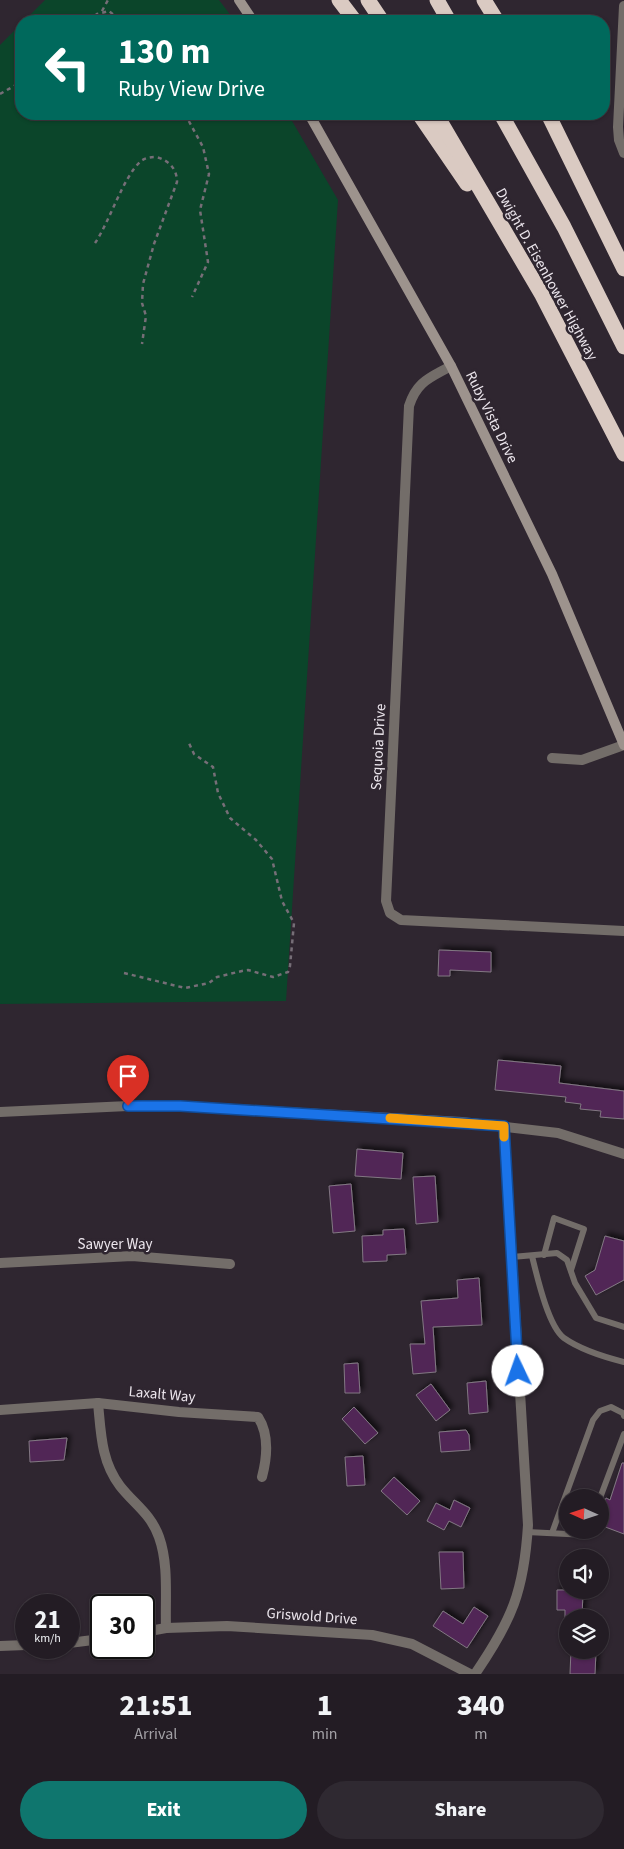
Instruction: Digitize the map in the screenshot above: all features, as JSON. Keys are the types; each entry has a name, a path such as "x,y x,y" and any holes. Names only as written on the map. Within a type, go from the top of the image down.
{"highway":[{"path":"339,0 350,15"},
{"path":"368,0 378,15"},
{"path":"438,0 446,15"},
{"path":"484,0 493,15"},
{"path":"423,120 542,295"},
{"name":"Dwight D. Eisenhower Highway","path":"440,120 542,295 624,454"},
{"path":"504,120 564,227 624,347"},
{"path":"551,120 624,269"}],"street":[{"path":"239,0 249,15"},
{"path":"624,6 618,127 619,140 624,153"},
{"name":"Ruby Vista Drive","path":"312,120 451,366 552,574 624,745"},
{"name":"Sequoia Drive","path":"451,366 422,382 414,392 409,406 386,901 390,913 401,920 624,931"},
{"path":"552,758 582,760 624,745"},
{"path":"0,1112 119,1106 180,1106 504,1126 558,1134 624,1154"},
{"path":"475,1674 500,1637 510,1618 524,1572 528,1532 504,1126"},
{"name":"Sawyer Way","path":"0,1263 132,1256 230,1264"},
{"path":"98,1403 102,1448 109,1467 121,1486 149,1516 159,1537 165,1560 166,1628"},
{"name":"Laxalt Way","path":"0,1410 98,1403 179,1412 258,1416 263,1424 266,1448 262,1477"},
{"name":"Griswold Drive","path":"155,1630 227,1626 381,1636 412,1644 470,1674"},
{"path":"0,1646 15,1645"}],"lane":[{"path":"544,1255 554,1218 584,1228 571,1270"},
{"path":"512,1257 557,1254 568,1260 575,1283 596,1318 624,1327"},
{"path":"532,1256 548,1314 562,1337 602,1356 624,1362"},
{"path":"552,1533 593,1420 600,1411 611,1408 623,1413 624,1416"},
{"path":"603,1489 624,1434"},
{"path":"528,1532 559,1533"}],"path":[{"path":"101,12 108,0"},
{"path":"97,15 108,10 114,15"},
{"path":"0,94 15,85"},
{"path":"189,120 203,147 209,174 200,210 208,262 192,297"},
{"path":"95,243 105,228 131,175 141,162 156,157 171,165 177,174 177,182 154,244 144,284 142,303 146,316 142,344"},
{"path":"124,973 185,988 209,983 217,977 248,970 273,977 288,972 290,966 294,923 282,901 272,859 256,840 230,818 218,792 213,767 194,754 188,741"}],"green space":[{"path":"45,0 219,0 230,15 30,15"},
{"path":"15,30 15,120 291,120 338,200 286,1001 0,1004 0,45"}],"building":[{"path":"439,950 491,952 491,972 450,970 450,976 438,976"},
{"path":"498,1060 561,1066 559,1083 624,1091 624,1119 600,1117 601,1111 580,1109 581,1104 565,1102 566,1097 495,1090"},
{"path":"357,1149 403,1153 401,1179 355,1176"},
{"path":"435,1176 438,1222 416,1224 413,1177"},
{"path":"351,1184 355,1231 333,1233 329,1186"},
{"path":"404,1229 406,1254 387,1255 387,1261 363,1262 362,1236 383,1235 383,1230"},
{"path":"605,1236 624,1241 624,1280 596,1295 585,1276 595,1270"},
{"path":"479,1278 482,1325 433,1327 436,1372 413,1374 410,1344 425,1344 421,1301 458,1298 457,1280"},
{"path":"358,1363 360,1393 345,1393 344,1364"},
{"path":"486,1381 488,1412 469,1414 467,1383"},
{"path":"431,1384 450,1410 436,1421 416,1395"},
{"path":"354,1407 378,1433 365,1444 342,1419"},
{"path":"466,1430 469,1435 470,1450 441,1452 439,1432"},
{"path":"67,1438 64,1460 30,1462 29,1441"},
{"path":"363,1456 365,1485 347,1486 345,1457"},
{"path":"622,1463 624,1463 624,1534 609,1528 610,1500"},
{"path":"394,1477 420,1501 407,1515 381,1491"},
{"path":"454,1500 470,1508 461,1527 449,1521 444,1530 427,1521 436,1503 450,1510"},
{"path":"439,1552 463,1552 464,1588 441,1589"},
{"path":"557,1590 559,1590 559,1599 583,1599 582,1609 557,1610"},
{"path":"474,1607 488,1616 467,1648 433,1626 443,1611 463,1624"},
{"path":"571,1659 596,1659 595,1674 570,1674"}],"slow traffic":[{"path":"390,1118 504,1126 504,1137"}],"route":[{"path":"128,1106 180,1106 504,1126 518,1371"}]}
